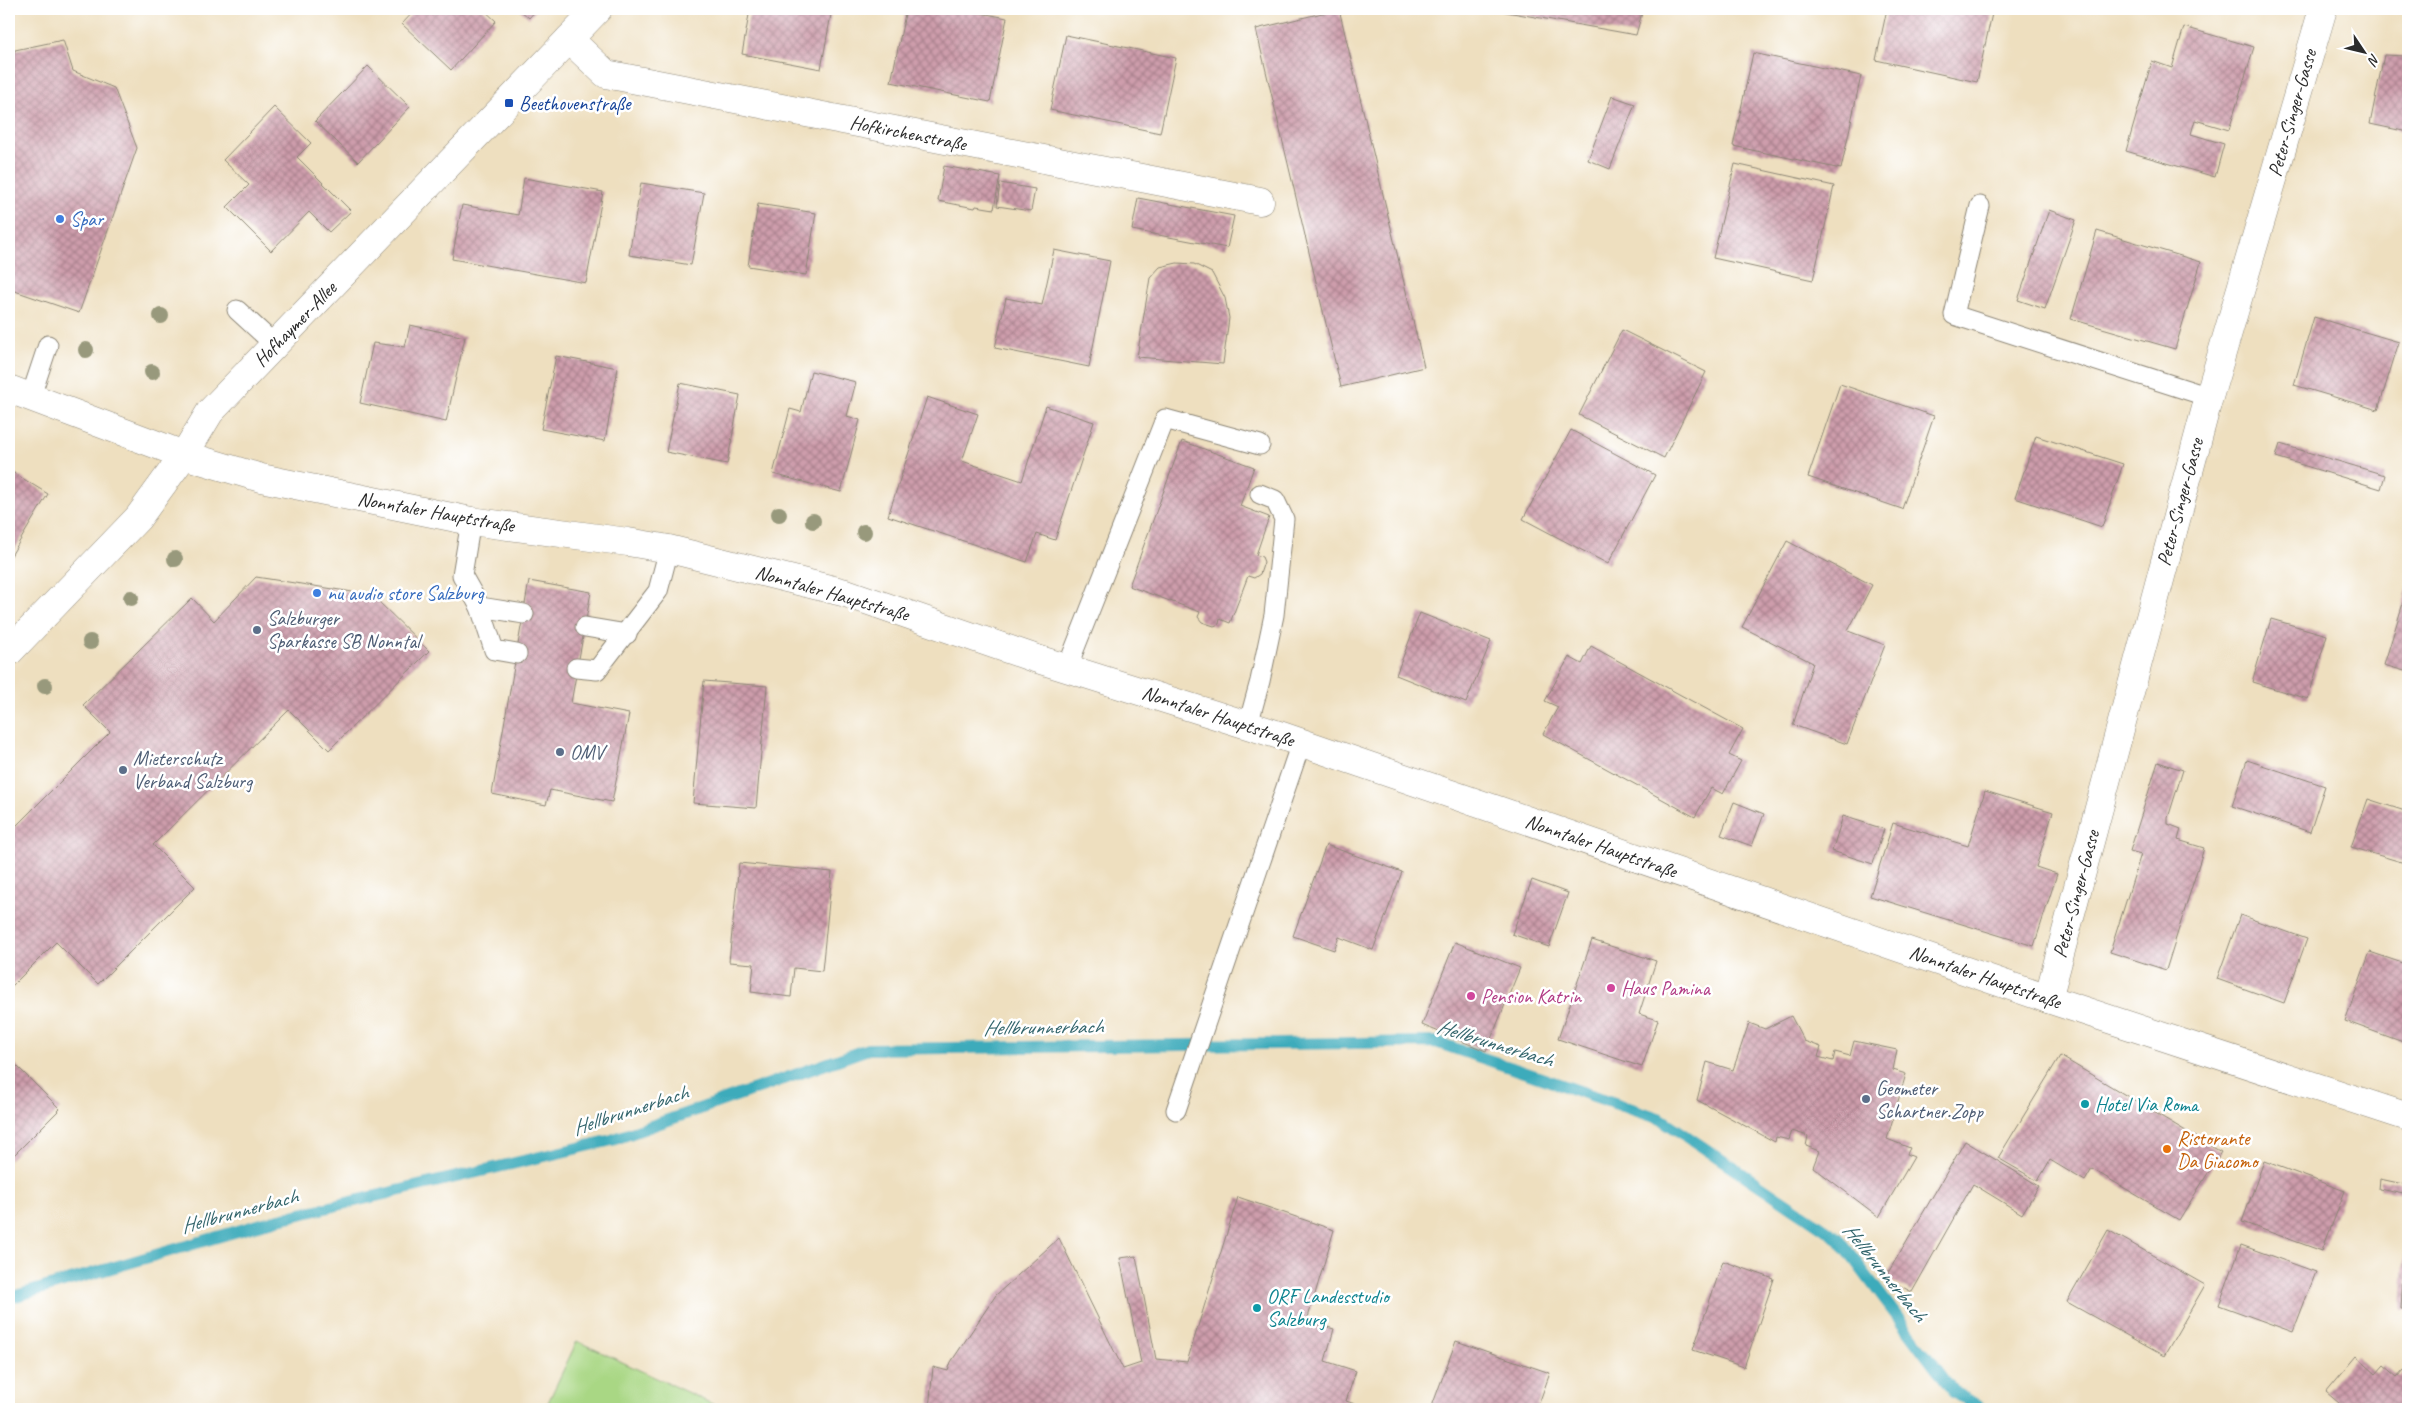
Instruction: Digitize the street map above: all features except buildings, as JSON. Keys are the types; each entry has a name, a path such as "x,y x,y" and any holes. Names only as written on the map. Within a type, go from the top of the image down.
{"street":[{"name":"Hofhaymer-Allee","path":"9,652 138,518 184,455 210,412 598,9"},
{"name":"Peter-Singer-Gasse","path":"2048,999 2209,397 2323,9"},
{"name":"Hofkirchenstraße","path":"569,39 606,74 1260,201"},
{"name":"Nonntaler Hauptstraße","path":"20,392 184,455 262,478 471,521 628,542 669,550 846,593 1067,668 1248,725 2048,999 2408,1117"}],"lane":[{"path":"1980,206 1954,315 2209,397"},
{"path":"237,310 275,345"},
{"path":"20,392 48,345"},
{"path":"1067,668 1165,418 1260,446"},
{"path":"1248,725 1274,615 1284,518 1275,500 1260,494"},
{"path":"471,521 462,574 480,607 494,650 517,654"},
{"path":"576,668 597,670 627,634 658,591 669,550"},
{"path":"480,607 524,614"},
{"path":"584,627 627,634"},
{"path":"1176,1110 1301,743"}],"green space":[{"path":"577,1341 723,1409 545,1409"}],"waterway":[{"name":"Hellbrunnerbach","path":"9,1298 275,1220 612,1140 868,1049 1436,1042 1661,1119 1838,1238 1953,1391 1982,1409"}],"place":[{"name":"Beethovenstraße","path":"509,103"},
{"name":"Spar","path":"60,219"},
{"name":"nu audio store Salzburg","path":"317,593"},
{"name":"Salzburger Sparkasse SB Nonntal","path":"257,630"},
{"name":"OMV","path":"560,752"},
{"name":"Mieterschutz Verband Salzburg","path":"123,770"},
{"name":"Haus Pamina","path":"1611,988"},
{"name":"Pension Katrin","path":"1471,996"},
{"name":"Geometer Schartner.Zopp","path":"1866,1099"},
{"name":"Hotel Via Roma","path":"2085,1104"},
{"name":"Ristorante Da Giacomo","path":"2167,1149"},
{"name":"ORF Landesstudio Salzburg","path":"1257,1308"}]}
